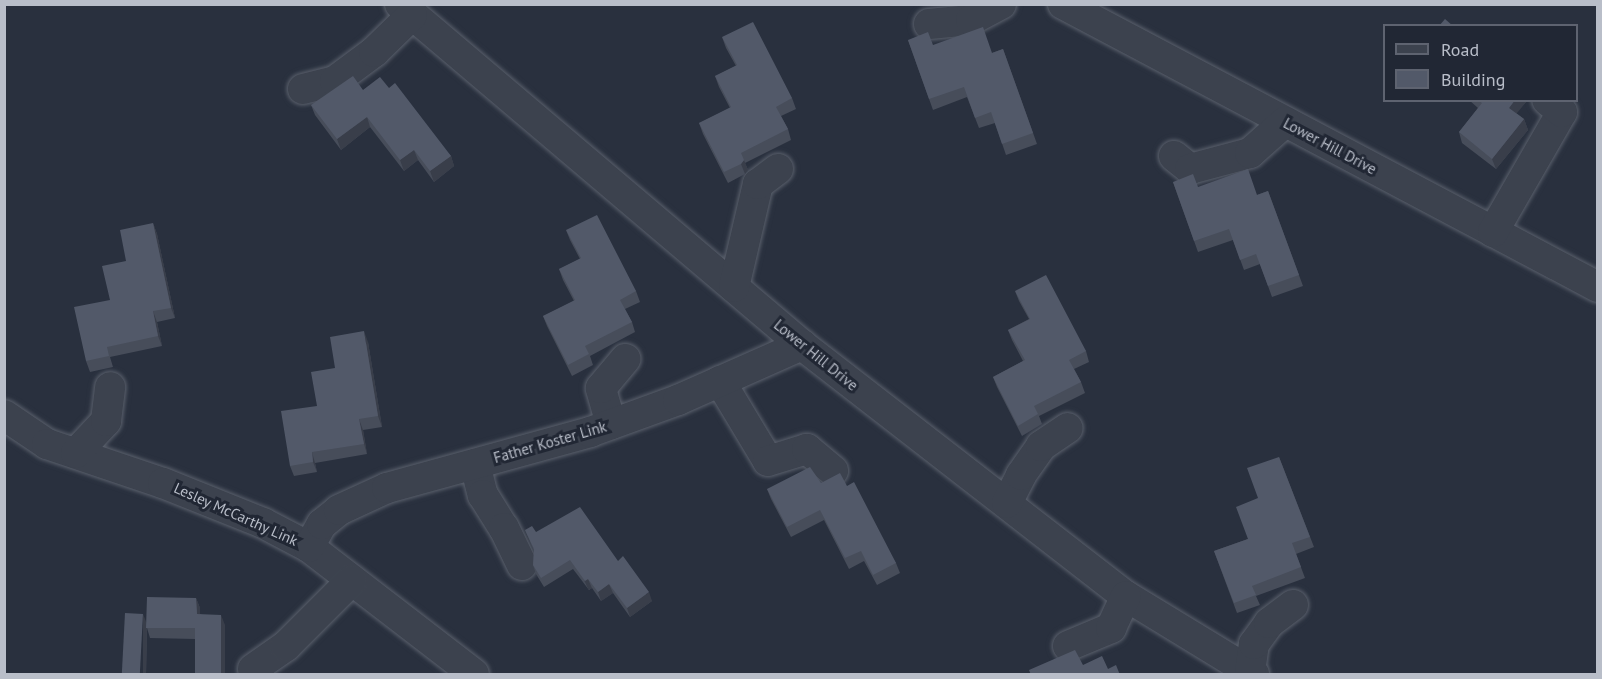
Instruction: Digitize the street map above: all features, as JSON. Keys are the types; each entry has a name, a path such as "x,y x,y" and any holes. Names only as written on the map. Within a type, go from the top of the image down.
{"street":[{"path":"929,24 971,20 1001,4"},
{"name":"Lower Hill Drive","path":"1063,4 1598,287"},
{"path":"303,89 335,81 374,52 406,10"},
{"name":"Lower Hill Drive","path":"406,10 802,345 1126,596 1252,673"},
{"path":"1493,232 1562,112 1550,102"},
{"path":"1174,156 1190,169 1250,153 1285,122"},
{"path":"734,287 758,184 778,169"},
{"name":"Father Koster Link","path":"309,547 322,524 339,510 387,489 611,424 720,381 802,345"},
{"path":"611,424 601,388 625,358"},
{"path":"720,381 768,461 807,449 833,471"},
{"path":"76,453 106,421 110,387"},
{"name":"Lesley McCarthy Link","path":"4,415 47,444 164,483 263,523 309,547 474,675"},
{"path":"1007,503 1021,475 1041,446 1068,428"},
{"path":"4,438 47,444"},
{"path":"475,464 483,495 504,528 522,565"},
{"path":"253,669 286,646 352,580"},
{"path":"1068,646 1111,628 1126,596"},
{"path":"1252,673 1254,644 1269,623 1293,605"}],"building":[{"path":"1445,19 1451,24 1441,24"},
{"path":"753,22 792,98 776,107 788,129 741,153 744,160 741,164 724,172 699,123 731,107 715,76 737,65 722,37"},
{"path":"983,27 992,53 1003,49 1033,133 1002,144 991,112 975,118 964,87 929,99 908,40 928,32 933,45"},
{"path":"353,76 363,90 380,77 389,88 395,83 451,156 430,171 414,150 400,160 367,117 337,139 311,105"},
{"path":"1514,102 1509,108 1524,119 1492,159 1459,132 1482,103"},
{"path":"1248,169 1257,195 1268,191 1299,275 1268,286 1256,254 1240,260 1229,229 1194,241 1173,182 1193,174 1198,187"},
{"path":"597,215 636,291 620,300 632,322 585,346 589,354 568,365 543,316 575,300 559,269 581,258 566,230"},
{"path":"153,223 171,308 153,311 158,336 107,347 109,356 86,361 74,307 110,300 102,266 126,261 120,230"},
{"path":"1046,275 1086,351 1069,360 1081,382 1034,406 1038,414 1018,426 993,377 1025,360 1008,330 1030,319 1015,291"},
{"path":"364,331 378,416 359,419 364,444 312,452 313,462 290,466 281,411 317,406 311,372 335,368 330,337"},
{"path":"1279,457 1310,537 1292,543 1301,567 1252,586 1256,595 1234,603 1214,551 1248,539 1236,507 1258,498 1247,468"},
{"path":"810,467 821,483 840,473 847,486 854,482 896,563 873,575 861,551 845,558 820,510 787,527 767,489"},
{"path":"580,507 618,561 623,556 649,592 627,608 609,584 598,592 588,579 585,581 570,560 541,578 533,565 534,549 525,530 532,526 536,532"},
{"path":"147,597 196,598 197,614 221,615 221,675 195,675 195,628 146,628"},
{"path":"125,613 143,614 140,674 122,674"},
{"path":"1075,650 1083,665 1102,656 1108,669 1116,665 1120,675 1031,675 1029,670"}]}
